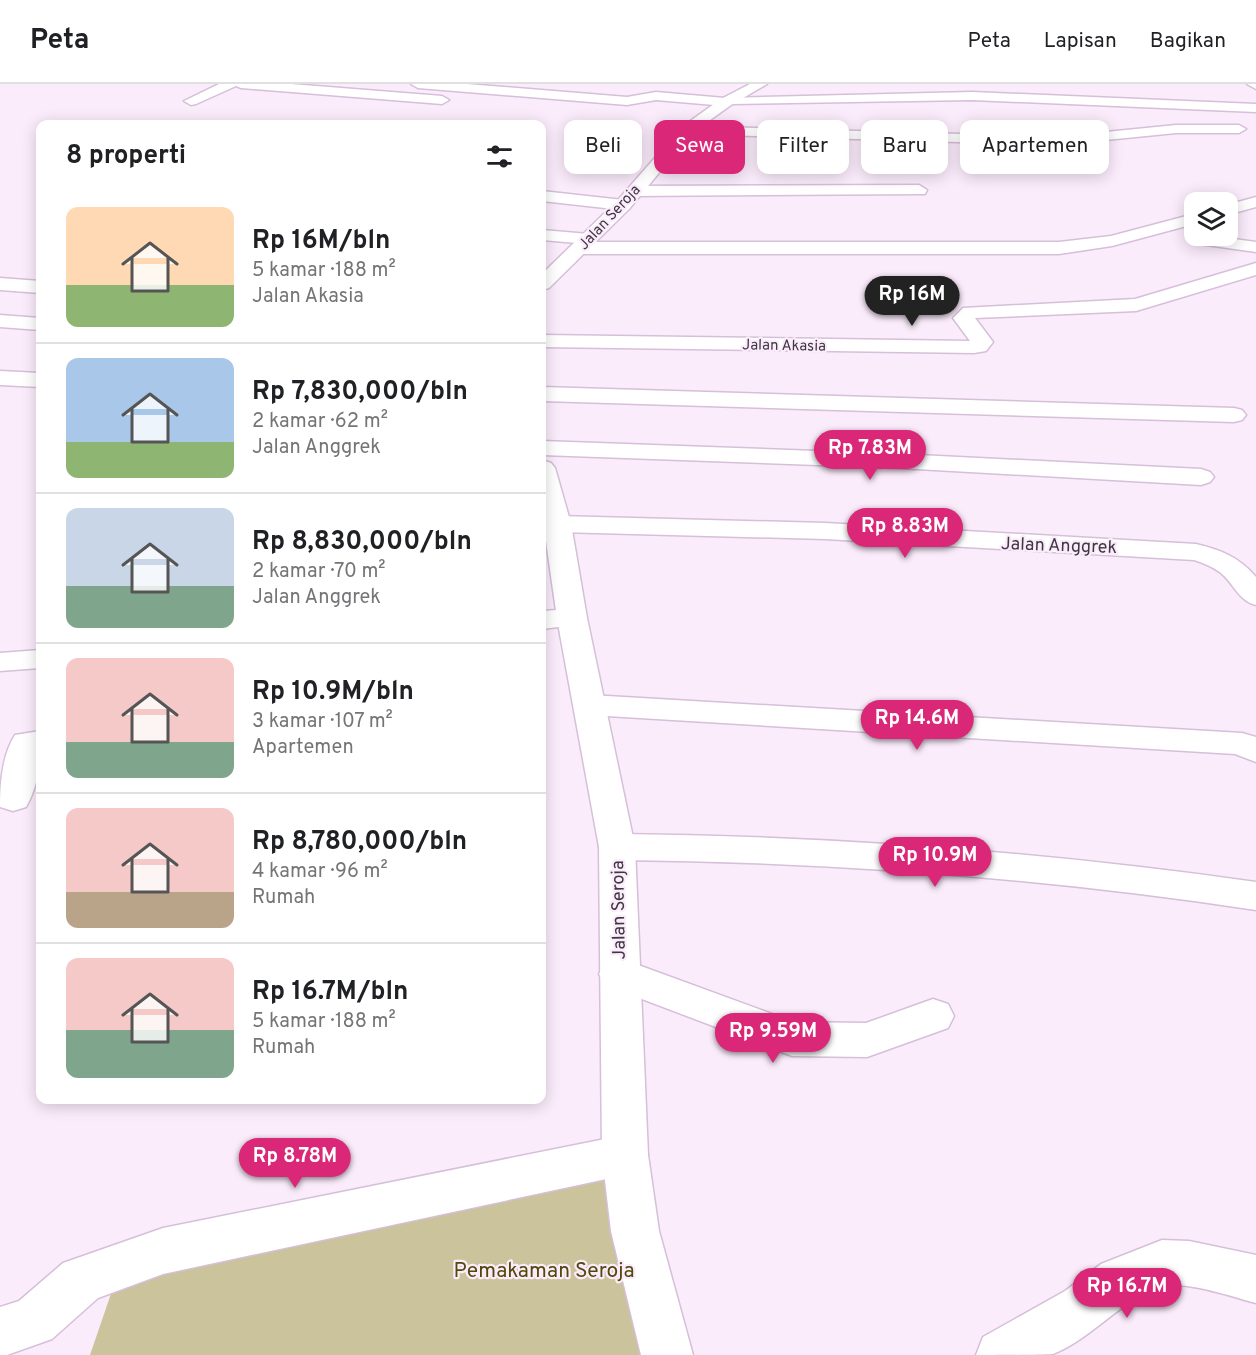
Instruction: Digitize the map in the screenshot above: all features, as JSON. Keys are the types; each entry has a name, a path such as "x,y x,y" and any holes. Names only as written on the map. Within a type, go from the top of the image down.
{"street":[{"path":"191,101 230,84"},
{"path":"241,84 433,100 452,99 476,86"},
{"path":"418,84 476,86 627,101 656,96 728,101 972,96 1256,108"},
{"name":"Jalan Seroja","path":"701,120 728,101 760,84"},
{"path":"252,101 278,87"},
{"path":"635,87 660,89 656,96"},
{"path":"304,105 330,92"},
{"path":"358,109 382,96"},
{"path":"411,114 433,100"},
{"path":"1109,136 1188,129 1256,130"},
{"path":"745,132 960,138"},
{"name":"Jalan Seroja","path":"546,276 585,243 623,205 654,167"},
{"path":"634,191 919,190"},
{"path":"546,196 623,205"},
{"path":"1238,207 1256,202"},
{"path":"546,236 585,243 818,256 1068,247 1112,241 1184,222"},
{"path":"1238,245 1256,247"},
{"name":"Jalan Akasia","path":"546,341 974,347 981,342 963,318 970,312 1136,305 1256,269"},
{"path":"1232,277 1256,285"},
{"path":"0,284 36,287"},
{"path":"0,321 36,324"},
{"path":"0,378 36,380"},
{"path":"546,394 1234,415"},
{"path":"546,448 830,458 1201,477"},
{"name":"Jalan Seroja","path":"546,482 558,524 557,619 590,705 617,847 625,1155 635,1231 667,1355"},
{"name":"Jalan Anggrek","path":"558,524 825,531 1196,552 1218,558 1233,567 1256,596"},
{"path":"0,662 36,659"},
{"path":"590,705 1242,744 1256,751"},
{"path":"13,799 27,743 36,742"},
{"path":"617,847 900,857 1139,878 1256,896"},
{"path":"619,974 792,1039 867,1040 933,1016"},
{"path":"0,1332 34,1321 81,1280 163,1251 625,1155"},
{"path":"1002,1355 1083,1308 1119,1281 1162,1263 1189,1264 1256,1279"}],"green space":[{"name":"Pemakaman Seroja","path":"615,1170 656,1355 90,1355 115,1282"}]}
